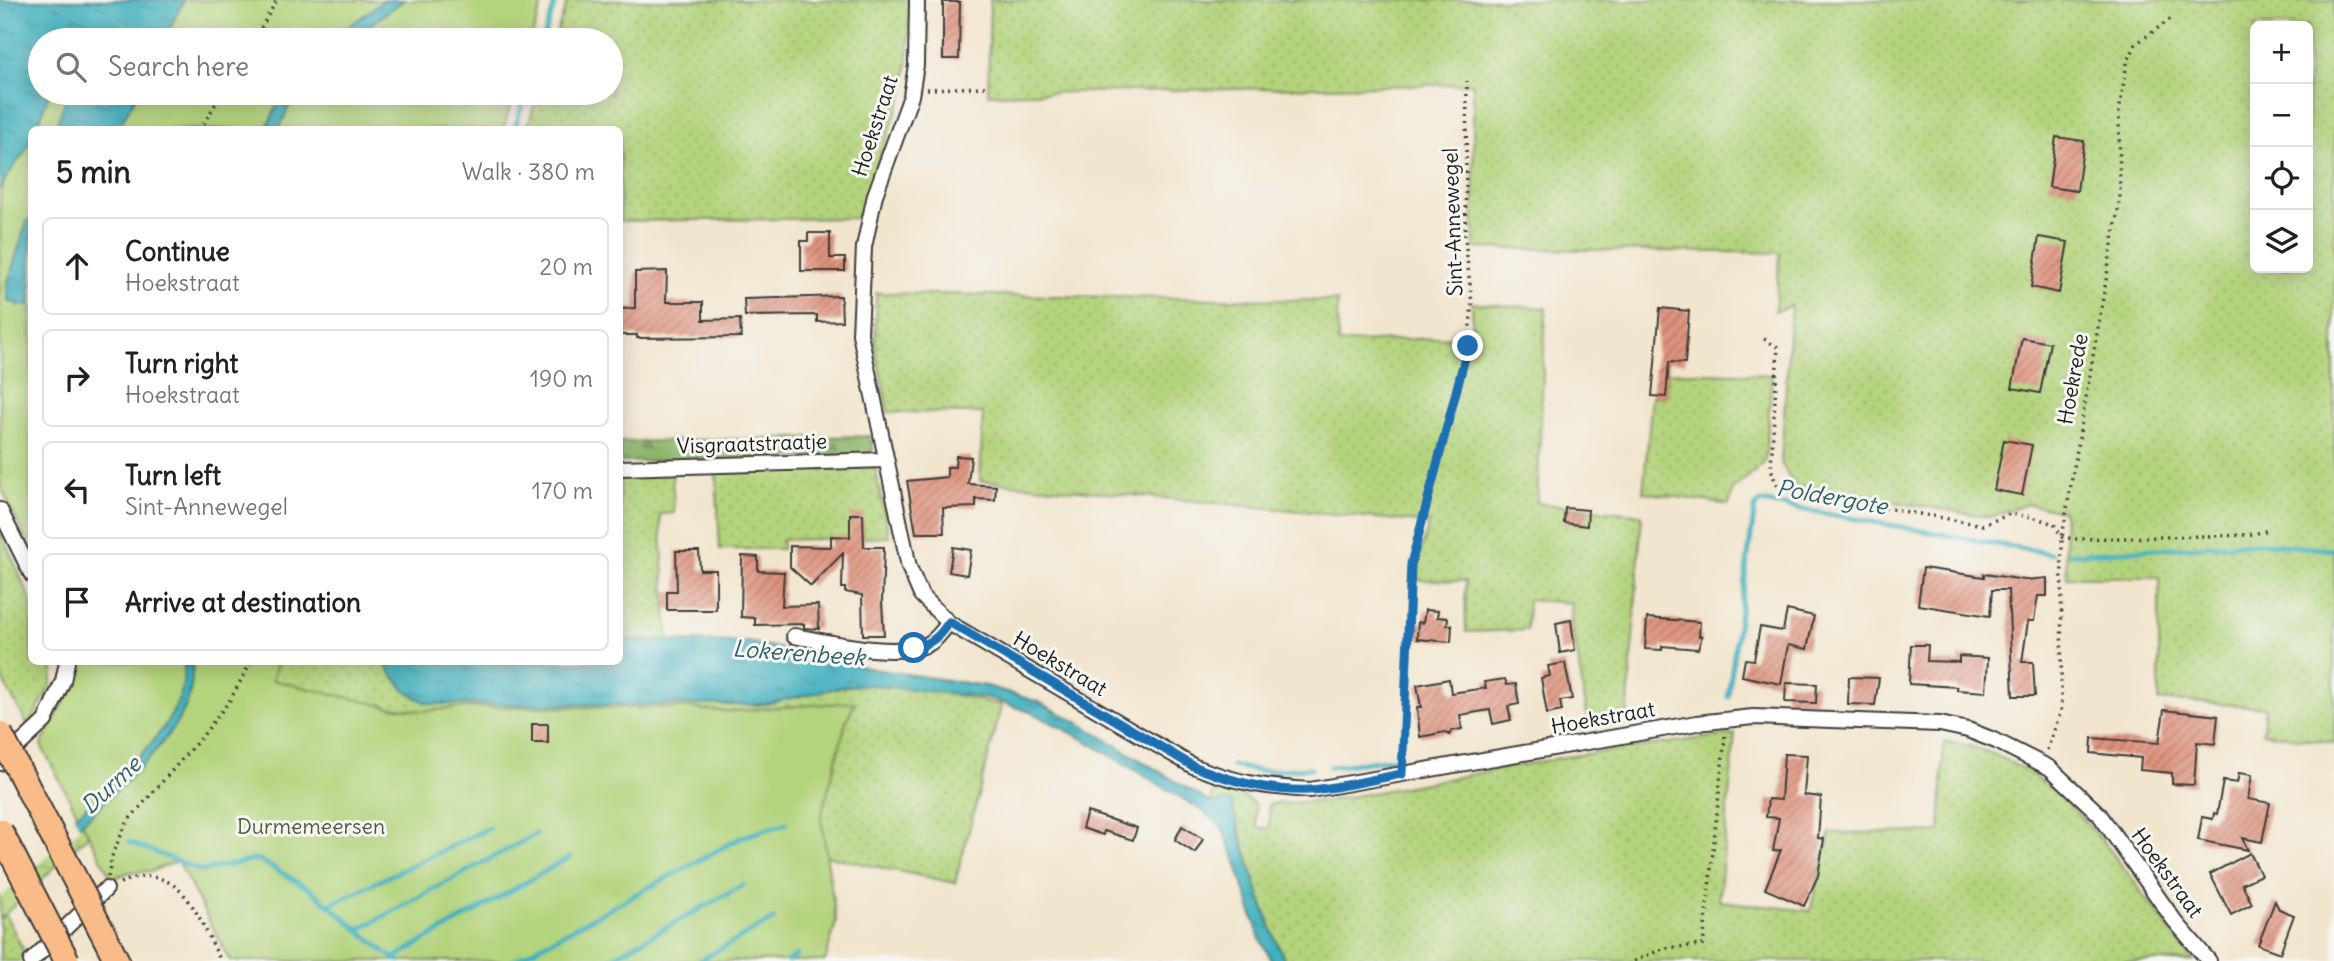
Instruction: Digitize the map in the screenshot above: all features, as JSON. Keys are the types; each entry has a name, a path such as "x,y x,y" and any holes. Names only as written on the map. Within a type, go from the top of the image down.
{"highway":[{"path":"0,734 112,951"},
{"path":"0,831 67,961"}],"street":[{"name":"Hoekstraat","path":"917,0 916,65 912,90 874,195 864,247 860,334 909,567 921,595 949,622 1193,766 1224,778 1262,787 1310,790 1727,719 1753,717 1940,724 1968,730 2050,768 2099,814 2174,920 2209,961"},
{"name":"Visgraatstraatje","path":"623,468 886,460"},
{"path":"0,510 28,567"},
{"path":"794,636 884,650 914,648 938,638 949,622"},
{"path":"0,763 45,721 63,681 66,665"},
{"path":"31,961 106,889"}],"path":[{"path":"261,28 277,0"},
{"name":"Hoekrede","path":"2042,764 2061,710 2062,537 2120,199 2119,112 2127,63 2136,44 2172,18"},
{"name":"Sint-Annewegel","path":"1402,774 1411,564 1468,346 1471,314 1465,239 1467,81"},
{"path":"912,90 985,87"},
{"path":"202,126 215,105"},
{"path":"1764,339 1777,347 1771,468 1776,484 1788,491 1983,525 2010,514 2033,517 2054,524 2062,537 2076,539 2248,535 2266,531"},
{"path":"106,889 113,852 128,821 204,734 230,700 249,665"},
{"path":"1634,961 1665,948 1703,945 1727,719"},
{"path":"106,889 131,878 152,877 173,883 184,892 221,961"}],"green space":[{"path":"0,0 543,0 535,28 28,28 28,105 511,105 504,126 28,126 28,545 0,485"},
{"path":"568,0 909,0 909,51 904,92 857,218 623,221 623,126 528,126 534,105 623,105 623,28 558,28"},
{"path":"990,0 2334,0 2334,743 2263,733 2265,707 2159,700 2159,577 2067,577 2063,511 2027,504 1990,517 1794,486 1781,463 1791,306 1775,311 1780,253 1474,248 1473,84 988,94"},
{"path":"876,293 1337,301 1338,343 1472,336 1472,303 1546,308 1537,503 1642,515 1627,719 1589,727 1571,616 1572,603 1528,600 1527,630 1466,632 1465,581 1418,580 1419,559 1429,523 980,481 983,413 888,412 875,347"},
{"path":"1668,372 1772,375 1765,462 1733,490 1729,505 1643,492 1652,396 1666,397"},
{"path":"870,436 874,455 623,462 623,442"},
{"path":"875,467 889,537 782,540 782,549 720,549 716,472"},
{"path":"672,473 674,513 660,514 668,640 623,640 623,475"},
{"path":"0,530 28,594 28,665 54,665 51,686 30,723 27,724 0,675"},
{"name":"Durmemeersen","path":"80,665 277,665 272,680 389,707 423,711 464,707 691,708 727,711 855,702 846,722 821,817 836,922 825,961 230,961 178,861 152,871 129,872 112,879 41,745"},
{"name":"Durmemeersen","path":"227,665 385,665 403,689 752,705 835,688 884,685 1002,705 955,883 826,856 836,922 825,961 230,961 178,861 152,871 129,872 112,879"},
{"path":"1735,734 1719,901 1810,911 1830,833 1940,832 1944,741 1988,752 2026,771 2059,795 2116,857 2194,961 1285,961 1262,902 1231,801 1210,802 1217,785 1230,788 1255,804 1257,828 1269,828 1269,804 1328,801 1571,756"},
{"path":"134,775 117,808 0,919 0,894"},
{"path":"5,914 29,961 0,961 0,919"}],"water":[{"path":"0,0 184,0 170,28 28,28 28,105 45,105 38,126 28,126 28,146 3,182 0,191"},
{"path":"384,0 404,0 366,28 347,28"},
{"path":"64,105 131,105 120,126 56,126"},
{"path":"277,105 290,105 280,126 267,126"},
{"path":"27,221 28,305 18,305 8,300 7,285"},
{"name":"Lokerenbeek","path":"623,640 749,642 874,669 987,686 1039,702 1081,724 1210,802 1231,801 1262,902 1285,961 1272,961 1260,939 1222,827 1203,811 1083,739 1033,713 988,698 872,685 846,686 752,705 432,704 409,693 385,665 623,665"},
{"name":"Durme","path":"184,665 193,665 190,694 181,715 166,738 122,786 33,866 28,856 109,787 148,747 175,708 183,680"}],"pier":[{"path":"72,813 80,828 0,898 0,874"}],"building":[{"path":"943,2 960,2 959,59 943,59"},
{"path":"2056,137 2084,141 2077,191 2049,187"},
{"path":"808,233 830,233 830,258 845,258 845,271 801,271 801,241 808,241"},
{"path":"2039,237 2068,242 2059,293 2031,287"},
{"path":"667,271 666,302 703,302 703,320 740,319 741,337 637,338 637,335 623,335 623,309 635,308 635,272"},
{"path":"841,296 842,321 817,322 817,315 745,316 744,299"},
{"path":"1660,308 1689,311 1685,363 1669,362 1666,397 1652,396"},
{"path":"2022,338 2050,343 2040,393 2012,388"},
{"path":"2004,440 2032,445 2022,495 1994,490"},
{"path":"956,456 971,457 968,484 996,486 995,500 976,499 976,507 943,508 944,533 916,533 907,481 947,477 947,467 955,467"},
{"path":"1565,508 1588,510 1587,526 1564,523"},
{"path":"850,514 863,514 864,547 884,547 884,635 863,635 862,595 845,592 845,588 842,588 843,553 811,586 790,567 790,546 831,547 831,536 850,537"},
{"path":"953,547 971,550 967,575 949,572"},
{"path":"676,551 699,551 700,570 716,570 716,610 667,610 667,591 677,591"},
{"path":"742,556 758,557 758,571 784,572 782,606 818,605 819,629 804,628 804,624 755,625 755,618 741,617"},
{"path":"1923,568 1984,577 1984,574 2025,580 2047,578 2047,596 2038,596 2034,621 2028,621 2022,662 2033,662 2035,696 2013,696 2008,590 1992,590 1990,616 1918,605"},
{"path":"1425,610 1438,611 1437,617 1448,618 1447,625 1452,625 1451,642 1417,639 1418,622 1423,623"},
{"path":"1787,610 1814,616 1807,649 1788,645 1781,684 1742,676 1745,659 1754,660 1760,627 1783,631"},
{"path":"1647,618 1700,622 1699,636 1702,636 1698,649 1662,646 1662,650 1645,649"},
{"path":"1571,620 1575,650 1560,653 1556,623"},
{"path":"1911,645 1928,645 1927,661 1959,662 1959,656 1988,658 1986,692 1909,684"},
{"path":"1565,663 1572,699 1560,701 1562,711 1547,714 1541,678 1550,676 1548,666"},
{"path":"1849,677 1879,678 1875,705 1848,704"},
{"path":"1449,679 1451,693 1486,688 1484,682 1505,679 1507,685 1516,684 1519,704 1508,706 1511,720 1493,724 1490,710 1460,715 1462,729 1452,731 1449,735 1445,732 1420,737 1417,707 1421,707 1417,685"},
{"path":"1786,683 1817,684 1816,703 1785,702"},
{"path":"2164,710 2218,716 2215,744 2197,742 2194,785 2172,784 2172,773 2140,770 2141,758 2091,753 2092,738 2159,743"},
{"path":"532,724 548,724 548,743 532,743"},
{"path":"1784,754 1807,755 1804,795 1821,797 1818,838 1824,839 1818,876 1804,906 1765,889 1781,850 1773,851 1779,818 1766,817 1768,799 1781,800"},
{"path":"2239,773 2252,775 2248,799 2270,803 2262,842 2242,838 2248,850 2198,840 2202,817 2213,819 2214,813 2217,814 2223,781 2237,783"},
{"path":"1087,812 1137,828 1133,840 1104,831 1103,835 1082,828"},
{"path":"1182,826 1203,839 1195,853 1175,840"},
{"path":"2250,853 2261,875 2242,884 2252,904 2231,915 2210,874"},
{"path":"2275,901 2279,909 2294,915 2280,953 2258,945"}],"waterway":[{"path":"547,28 556,0"},
{"path":"515,126 522,105"},
{"name":"Poldergote","path":"1728,697 1755,507 1761,502 2052,554"},
{"name":"Poldergote","path":"2069,554 2262,543 2334,550"},
{"name":"Poldergote","path":"1330,767 1399,758"},
{"name":"Poldergote","path":"1232,766 1261,771 1311,768"},
{"path":"513,961 742,837 787,823"},
{"path":"329,905 489,828"},
{"path":"358,930 536,834"},
{"path":"129,842 202,871 258,859 311,890 399,961"},
{"path":"394,958 570,857"},
{"path":"606,961 743,885"},
{"path":"699,961 774,919"},
{"path":"788,961 797,955"}],"route":[{"path":"914,648 938,638 949,622 1193,766 1224,778 1262,787 1310,790 1402,774 1411,564 1468,346"}]}
